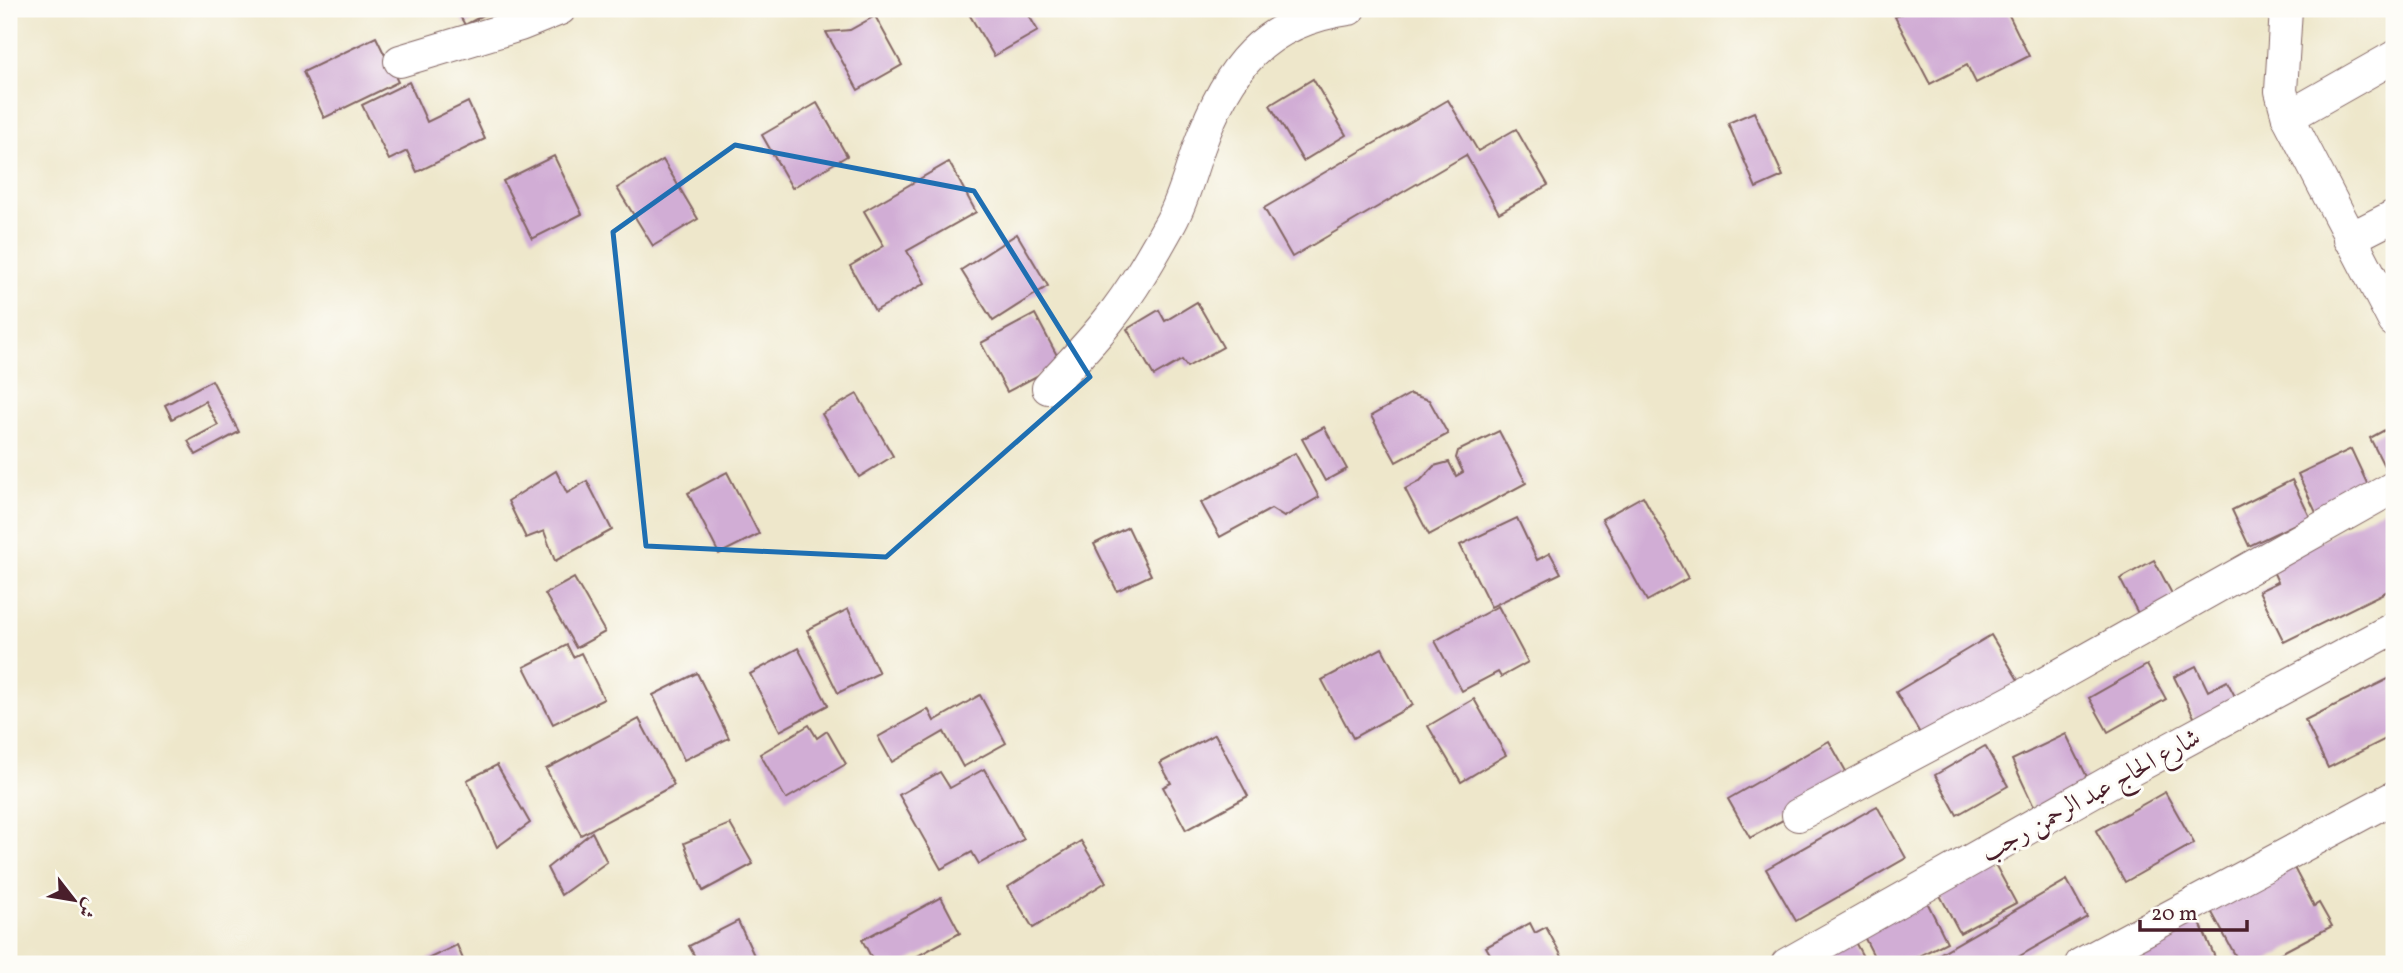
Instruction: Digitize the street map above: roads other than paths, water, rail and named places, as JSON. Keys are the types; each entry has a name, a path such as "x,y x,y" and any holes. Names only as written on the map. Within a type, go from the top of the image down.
{"street":[{"path":"400,61 520,25 560,9"},
{"path":"1048,388 1108,321 1141,274 1173,218 1221,91 1254,50 1288,25 1323,13 1349,9"},
{"path":"2286,9 2281,91 2288,117 2349,239 2394,321"},
{"path":"2288,117 2394,57"},
{"path":"2349,239 2394,216"},
{"path":"1798,816 2026,694 2394,488"},
{"name":"شارع الحاج عبد الرحمن رجب","path":"1787,964 2129,771 2394,628"},
{"path":"2081,964 2394,797"}]}
